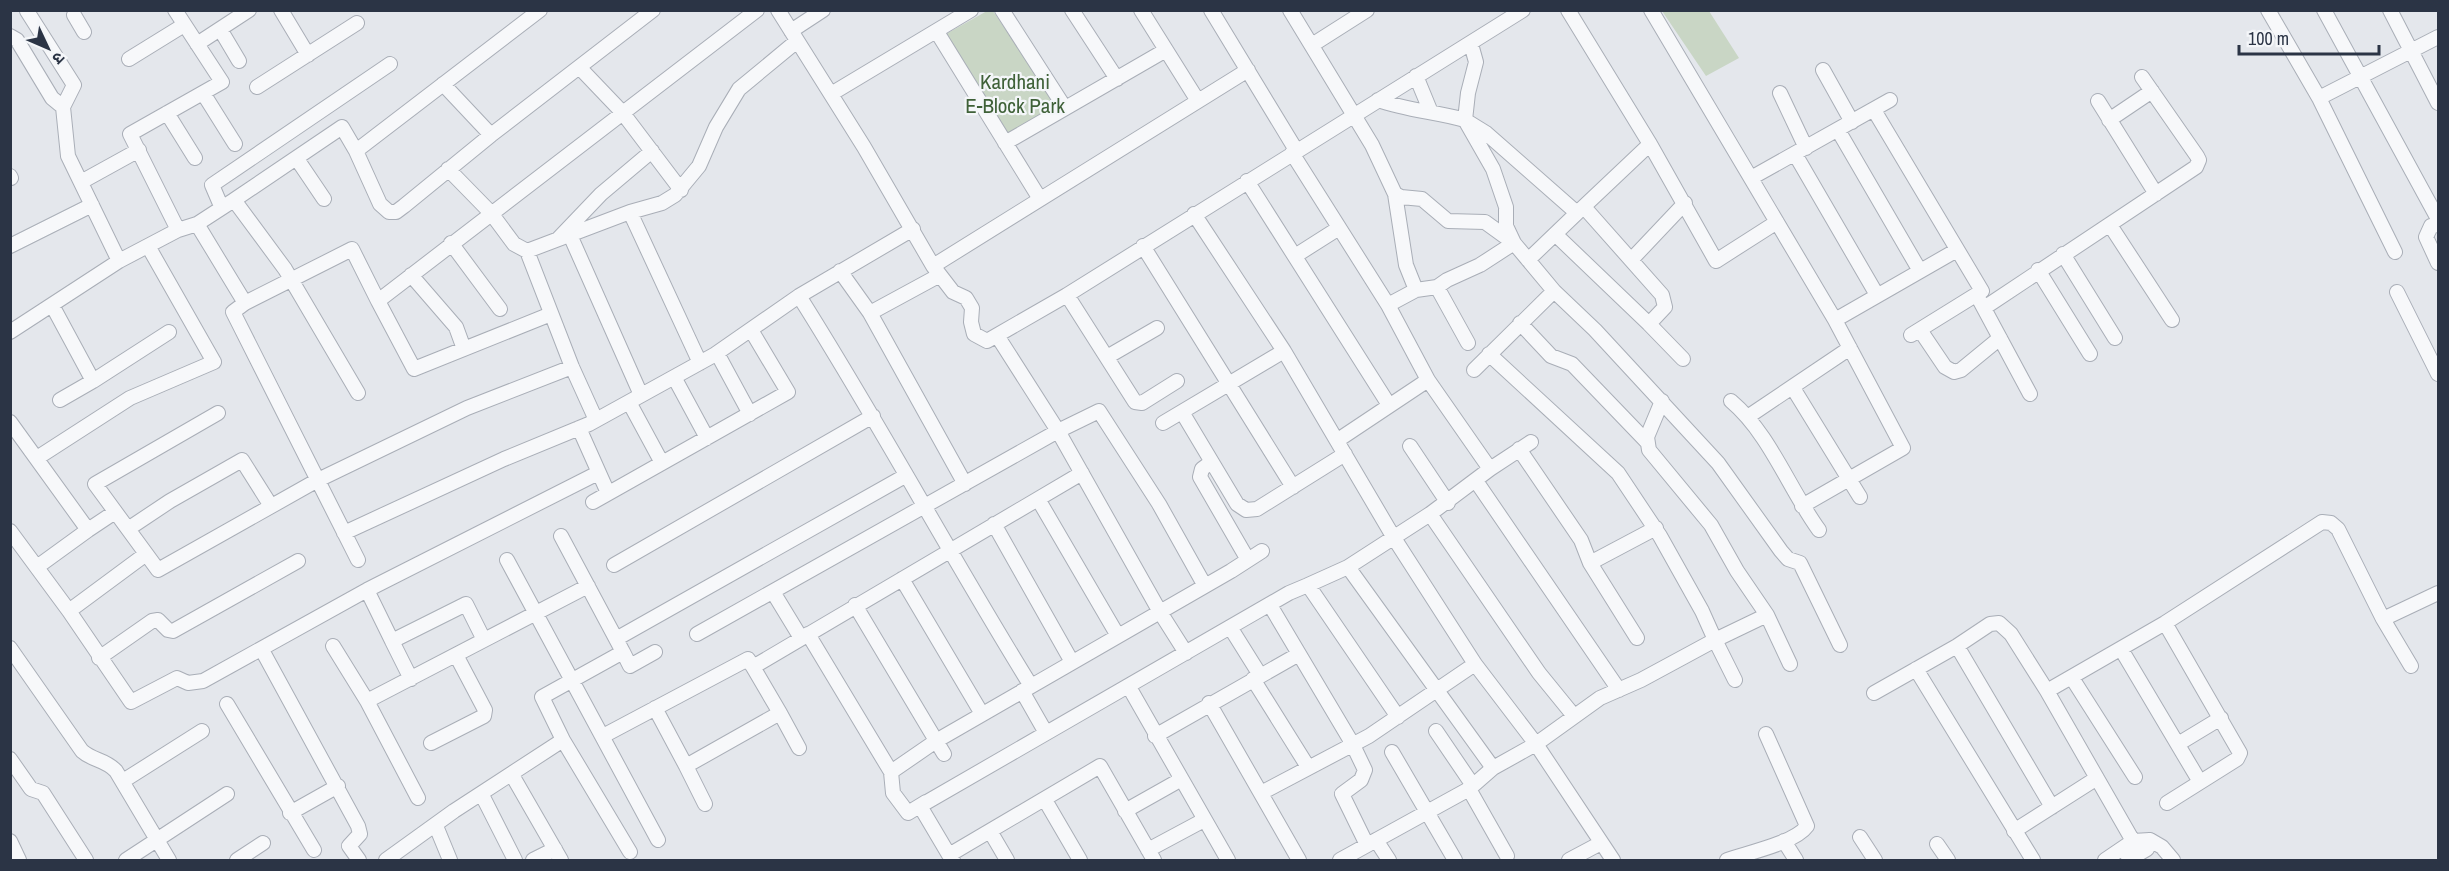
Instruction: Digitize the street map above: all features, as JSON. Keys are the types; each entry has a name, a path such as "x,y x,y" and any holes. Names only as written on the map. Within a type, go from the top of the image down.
{"street":[{"path":"175,10 222,82 130,134 178,230"},
{"path":"197,44 249,10"},
{"path":"281,10 308,55"},
{"path":"356,151 540,10"},
{"path":"329,106 356,151 380,204 389,212 404,206 491,135 653,10"},
{"path":"378,301 756,10"},
{"path":"778,10 913,229 936,271 953,292 966,298 972,308 974,334 987,341 998,337 1067,295 1194,213 1471,44 1507,15 1523,10"},
{"path":"527,251 630,212 662,203 681,190 699,166 716,128 739,89 824,10"},
{"path":"831,94 971,10"},
{"path":"1002,10 1065,108"},
{"path":"1072,10 1117,79"},
{"path":"1141,10 1198,101"},
{"path":"1211,10 1339,228 1388,305 1428,380 1490,469"},
{"path":"1290,10 1354,114 1395,194 1406,265 1416,290"},
{"path":"1568,10 1685,203 1716,261 1777,222"},
{"path":"1652,10 1835,320 1903,448 1802,506"},
{"path":"2268,10 2319,98 2395,252"},
{"path":"2324,10 2439,219"},
{"path":"2390,10 2439,103"},
{"path":"27,11 74,85 63,107 68,156 119,261"},
{"path":"75,12 84,32"},
{"path":"1312,45 1363,12"},
{"path":"257,87 357,23"},
{"path":"129,59 184,25"},
{"path":"220,29 239,61"},
{"path":"937,32 1040,199"},
{"path":"10,36 17,40 52,98 63,107"},
{"path":"2319,98 2439,37"},
{"path":"1471,44 1476,62 1468,93 1465,120 1493,169 1506,207 1506,226 1514,243 1554,291 1662,401 1718,463 1788,559 1800,563 1840,645"},
{"path":"1005,143 1166,50"},
{"path":"358,393 292,280 212,185 390,64"},
{"path":"579,67 622,112 681,190"},
{"path":"870,313 936,271 1040,199 1248,70"},
{"path":"1822,70 1852,122"},
{"path":"1416,76 1430,110"},
{"path":"1984,308 2196,167 2199,160 2142,77"},
{"path":"443,84 491,135"},
{"path":"2109,120 2152,92"},
{"path":"203,93 235,144"},
{"path":"1780,93 1800,151 1877,295"},
{"path":"1378,100 1396,107 1430,110 1465,120 1486,133 1580,210 1632,259 1665,301 1661,312 1649,324"},
{"path":"1751,178 1890,100"},
{"path":"2098,101 2156,194"},
{"path":"1874,110 1982,291 1916,333 1945,367 1954,372 1961,370 2000,338"},
{"path":"167,113 195,158"},
{"path":"10,332 119,261 178,230 197,224 342,127"},
{"path":"1838,130 1920,271"},
{"path":"1528,260 1650,144"},
{"path":"81,182 139,150"},
{"path":"563,238 601,194 652,151"},
{"path":"297,159 324,199"},
{"path":"448,169 491,213 514,244 527,251 572,367 596,420"},
{"path":"1247,181 1389,405"},
{"path":"1395,194 1401,197 1422,199 1448,221 1485,222 1514,243"},
{"path":"1632,259 1685,203"},
{"path":"10,246 92,205"},
{"path":"630,212 700,363"},
{"path":"1194,213 1284,351 1394,538 1475,664 1536,744 1613,861"},
{"path":"197,224 244,303"},
{"path":"2110,225 2172,320"},
{"path":"2439,225 2431,226 2427,237 2439,263"},
{"path":"1295,256 1339,228"},
{"path":"344,533 596,420 717,353 799,296 913,229"},
{"path":"1555,234 1683,359"},
{"path":"563,238 642,395"},
{"path":"452,243 500,309"},
{"path":"1388,305 1416,290 1437,287 1480,265 1514,243"},
{"path":"37,458 130,398 214,362 148,246"},
{"path":"1143,246 1293,487"},
{"path":"358,560 316,481 233,312 244,303 352,249 414,369 551,314"},
{"path":"1835,320 1958,250"},
{"path":"2063,254 2115,338"},
{"path":"2038,270 2090,354"},
{"path":"840,271 870,313 965,484"},
{"path":"411,275 456,327 464,349"},
{"path":"1437,287 1468,343"},
{"path":"1474,370 1554,291"},
{"path":"2397,292 2439,374"},
{"path":"1067,295 1128,392 1138,404 1176,381"},
{"path":"1976,295 2030,394"},
{"path":"799,296 873,416 905,476 950,550 1026,689 1046,733"},
{"path":"52,305 93,381"},
{"path":"1520,323 1551,356 1572,364 1647,442 1654,457 1711,525 1737,571 1767,615 1790,664"},
{"path":"1107,357 1157,328"},
{"path":"592,502 788,392 752,330"},
{"path":"60,400 169,332"},
{"path":"998,337 1058,431 1160,612 1186,652"},
{"path":"1749,416 1850,348"},
{"path":"1163,423 1284,351"},
{"path":"717,353 750,414"},
{"path":"1490,354 1618,473 1656,528 1702,611 1735,681"},
{"path":"218,413 95,484 158,570 316,481 466,408 572,367"},
{"path":"674,377 707,438"},
{"path":"1338,440 1428,380"},
{"path":"1793,388 1860,497"},
{"path":"1647,442 1648,433 1662,401"},
{"path":"1731,401 1749,416 1802,506 1820,530"},
{"path":"629,402 662,463"},
{"path":"697,634 1095,412 1102,413 1159,504 1205,586"},
{"path":"1182,412 1210,463 1237,504 1246,510 1257,509 1345,454"},
{"path":"614,565 873,416"},
{"path":"10,422 88,530"},
{"path":"579,428 608,493"},
{"path":"1410,446 1448,503"},
{"path":"773,592 804,636 891,772 893,793 908,813 1230,627 1308,585 1348,567 1448,503 1490,469 1525,446 1581,540 1590,563 1637,638"},
{"path":"128,529 170,501 242,460 271,506"},
{"path":"1210,463 1202,469 1200,477 1248,560"},
{"path":"10,531 69,610 99,658 131,702 177,678 196,684 262,650 367,590 598,473"},
{"path":"753,667 1082,473"},
{"path":"616,639 905,476"},
{"path":"1476,481 1618,690"},
{"path":"1038,499 1118,636"},
{"path":"37,567 115,512"},
{"path":"1430,514 1539,673 1574,716"},
{"path":"2048,691 2165,623 2322,522 2331,523 2338,528 2383,619 2411,666"},
{"path":"994,524 1072,662"},
{"path":"1590,563 1656,528"},
{"path":"561,536 630,666 655,652"},
{"path":"891,772 936,741 1262,551"},
{"path":"69,610 146,554"},
{"path":"507,560 658,840"},
{"path":"99,658 152,621 158,620 168,630 173,631 298,561"},
{"path":"1348,567 1493,768"},
{"path":"902,579 982,714"},
{"path":"1308,585 1398,717"},
{"path":"367,701 588,586"},
{"path":"367,590 411,679"},
{"path":"2383,619 2437,596"},
{"path":"392,641 466,604 484,640"},
{"path":"855,605 944,754"},
{"path":"1270,605 1352,742 1365,770 1365,776 1342,794 1372,843 1389,861"},
{"path":"1340,861 1471,786 1493,768 1536,744 1600,698 1767,615"},
{"path":"1874,693 1957,646 1990,624 1999,623 2011,634 2048,691 2097,778 2145,841 2162,847 2173,861"},
{"path":"2165,623 2222,717 2240,753 2237,759 2167,803"},
{"path":"1230,627 1308,767"},
{"path":"333,646 367,701 418,798"},
{"path":"1957,646 2052,807"},
{"path":"10,648 82,751 91,759 109,762 123,781 169,861"},
{"path":"2121,649 2200,782"},
{"path":"262,650 358,826 360,834 349,846 359,861"},
{"path":"623,652 542,697 563,740 630,852"},
{"path":"1155,736 1209,703 1299,654"},
{"path":"431,743 484,716 485,710 456,655"},
{"path":"603,736 748,659 800,748"},
{"path":"1261,794 1352,742 1369,736 1475,664"},
{"path":"1916,669 2033,861"},
{"path":"2072,678 2134,777"},
{"path":"1129,687 1228,861"},
{"path":"1209,703 1299,861"},
{"path":"227,704 314,850"},
{"path":"655,708 705,804"},
{"path":"686,766 780,713"},
{"path":"2178,744 2222,717"},
{"path":"123,781 202,731"},
{"path":"1436,731 1471,786 1507,856"},
{"path":"1727,861 1784,841 1804,831 1807,826 1766,734"},
{"path":"385,860 436,826 454,811 482,795 563,740"},
{"path":"1392,752 1455,861"},
{"path":"10,759 31,789 43,793 86,861"},
{"path":"927,802 920,806 951,858 990,831 1100,766 1151,855 1204,820"},
{"path":"512,775 558,855 533,861"},
{"path":"2014,831 2097,778"},
{"path":"1125,811 1180,780"},
{"path":"290,813 338,786"},
{"path":"126,861 227,794"},
{"path":"482,795 515,861"},
{"path":"1045,800 1080,861"},
{"path":"436,826 450,861"},
{"path":"990,831 1007,861"},
{"path":"1860,837 1875,861"},
{"path":"10,840 19,861"},
{"path":"1784,841 1796,861"},
{"path":"2105,861 2145,841"},
{"path":"2128,861 2145,841"},
{"path":"237,861 263,843"},
{"path":"1569,861 1602,843"},
{"path":"1937,844 1948,861"}],"green space":[{"name":"Kardhani E-Block Park","path":"987,11 993,11 1058,107 1007,135 946,34"},
{"path":"1662,11 1709,11 1739,58 1706,76"}]}
